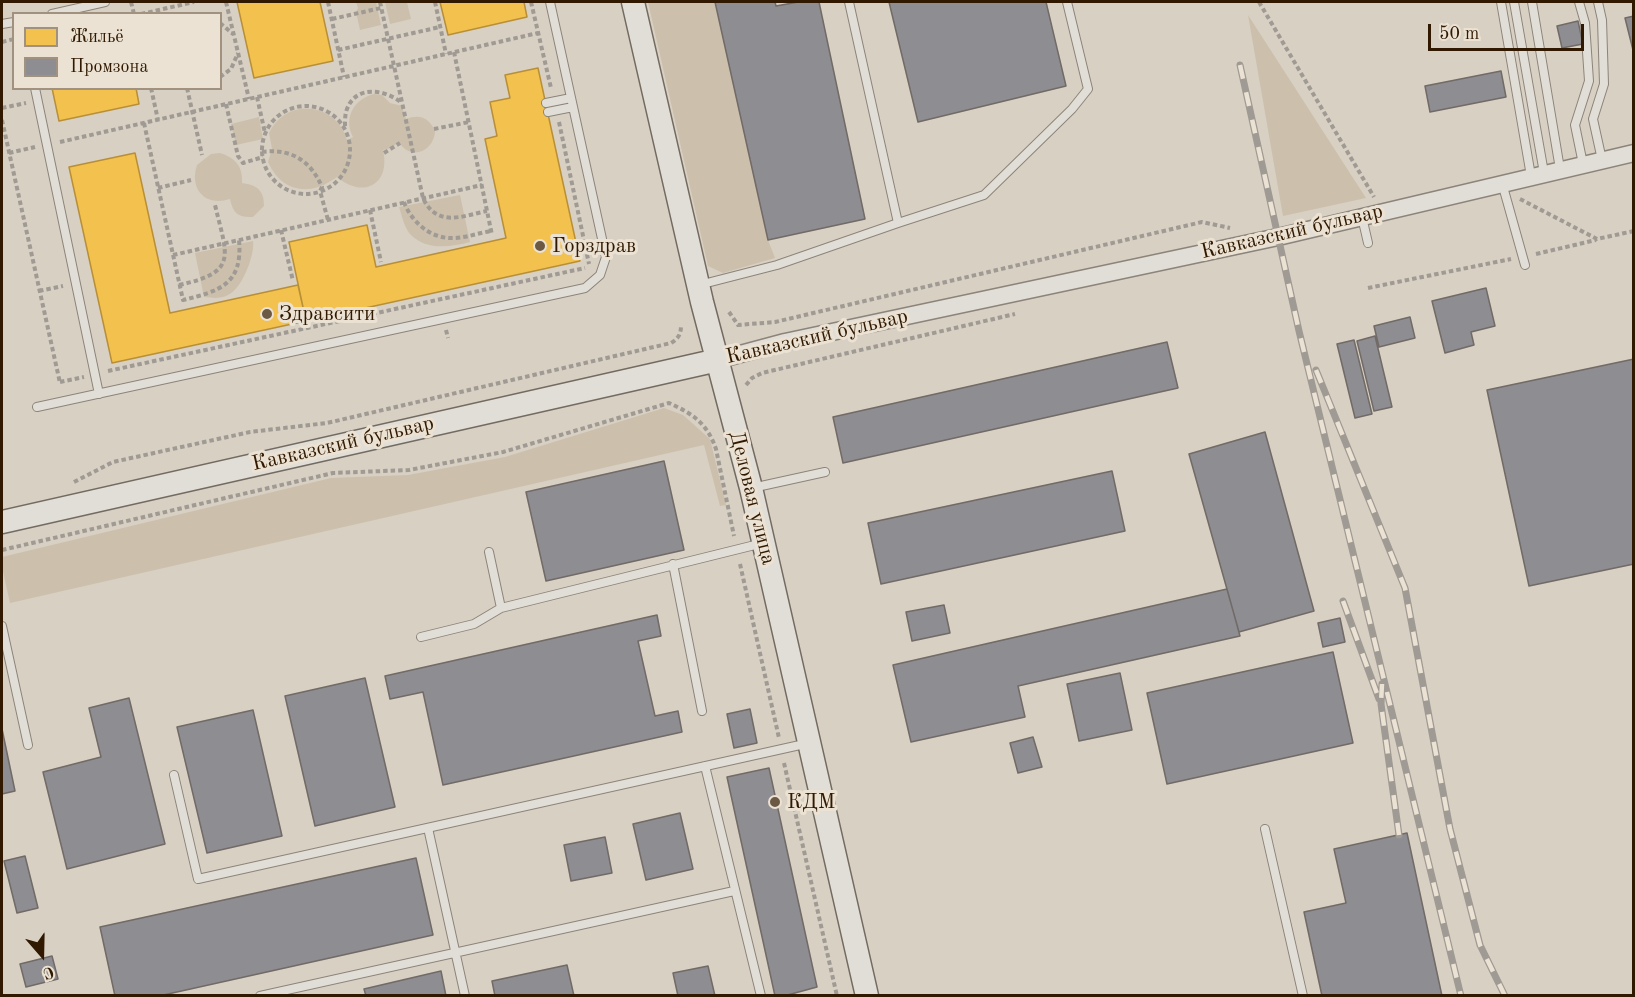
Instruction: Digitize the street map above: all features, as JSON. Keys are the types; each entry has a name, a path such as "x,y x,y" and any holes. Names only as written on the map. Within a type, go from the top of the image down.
{"street":[{"name":"Деловая улица","path":"633,2 699,285 764,543 867,996"},
{"name":"Кавказский бульвар","path":"2,522 718,360 785,342 1278,237 1363,208 1503,183 1634,153"}],"lane":[{"path":"61,12 105,2"},
{"path":"38,407 585,288 600,275 606,257 550,2"},
{"path":"849,2 898,223"},
{"path":"699,285 777,265 984,195 1072,110 1088,89 1067,2"},
{"path":"1501,2 1520,111 1545,173"},
{"path":"1514,2 1545,173"},
{"path":"1532,2 1545,173"},
{"path":"1579,2 1585,23 1589,81 1575,125 1583,164"},
{"path":"1598,2 1602,20 1604,84 1593,119 1602,160"},
{"path":"35,90 99,394"},
{"path":"551,107 572,102"},
{"path":"1510,114 1520,111"},
{"path":"1503,183 1524,261"},
{"path":"1363,208 1368,243"},
{"path":"751,488 825,472"},
{"path":"421,637 474,624 501,608 764,543"},
{"path":"489,552 501,608"},
{"path":"673,564 702,711"},
{"path":"2,626 28,745"},
{"path":"174,775 198,879 809,743"},
{"path":"705,766 761,996"},
{"path":"428,828 465,996"},
{"path":"1265,829 1303,996"},
{"path":"260,996 734,891"}],"path":[{"path":"150,12 194,2"},
{"path":"226,2 249,99"},
{"path":"328,2 344,77"},
{"path":"435,2 446,54"},
{"path":"60,382 589,267 551,107 531,2"},
{"path":"1259,2 1375,198 1363,208"},
{"path":"332,19 381,3 423,198 428,208 444,218 451,219 487,211"},
{"path":"222,24 229,28 237,44 236,61 231,69 222,76"},
{"path":"338,50 440,27"},
{"path":"9,153 556,30"},
{"path":"404,202 415,222 439,236 459,237 492,233 454,52"},
{"path":"151,90 158,120"},
{"path":"188,90 202,155"},
{"path":"345,127 346,111 360,95 368,92 382,92 403,103"},
{"path":"257,97 265,134 262,155 266,169 281,186 303,194 320,191 337,182 349,162 350,138 345,127 329,111 308,105 286,110 277,116 265,134"},
{"path":"226,104 238,156 243,163 262,155 281,151 294,154 311,168 318,178 322,187 320,191 328,220"},
{"path":"2,120 64,402"},
{"path":"434,129 469,122"},
{"path":"144,123 183,300 212,293 228,283 239,264 239,240"},
{"path":"384,153 400,143"},
{"path":"158,188 191,180"},
{"path":"173,255 482,185"},
{"path":"1508,201 1521,198 1597,239"},
{"path":"179,285 203,280 220,269 225,257 224,243 215,205"},
{"path":"370,210 381,262"},
{"path":"729,312 738,325 775,322 1202,222 1239,230"},
{"path":"281,230 293,281"},
{"path":"1368,288 1524,261 1597,239 1634,231"},
{"path":"66,487 113,462 250,432 327,423 671,343 677,340 681,333 681,325"},
{"path":"744,388 752,378 762,373 785,368"},
{"path":"2,550 333,473 409,470 503,452 669,403 694,415 711,435 716,449 736,549 837,996"}],"shaded area":[{"path":"356,2 376,2 381,25 360,30"},
{"path":"385,2 407,2 411,19 390,24"},
{"path":"648,2 715,2 768,240 775,258 723,273 708,266"},
{"path":"1248,15 1366,198 1283,216"},
{"path":"374,94 382,95 390,103 402,106 406,119 419,117 430,123 435,131 434,138 426,149 409,151 399,142 383,150 383,172 373,185 365,187 347,184 337,177 317,187 298,189 289,186 274,172 268,162 272,149 269,133 277,121 298,109 322,112 333,118 341,127 347,140 353,137 349,123 352,110 361,100"},
{"path":"259,117 263,139 236,145 231,124"},
{"path":"220,153 230,158 240,168 242,183 252,185 261,192 264,206 253,217 237,214 230,199 221,201 206,198 197,188 195,174 197,165 211,154"},
{"path":"460,195 470,242 438,246 423,243 410,234 399,207"},
{"path":"253,241 250,263 243,279 233,292 216,298 204,297 195,253"},
{"path":"664,408 683,415 710,439 726,505 720,506 704,445 10,603 2,557 331,478 408,475 505,457"}],"building: Жильё":[{"path":"237,2 320,2 333,61 254,78"},
{"path":"440,2 524,2 527,17 448,35"},
{"path":"538,68 580,261 306,321 289,242 367,225 376,267 506,238 485,139 497,136 490,102 510,98 505,75"},
{"path":"52,90 136,90 139,104 59,121"},
{"path":"135,153 170,313 298,285 306,321 112,363 69,167"}],"building: Промзона":[{"path":"715,2 775,2 776,6 798,2 819,2 865,219 768,240"},
{"path":"889,2 1046,2 1066,86 918,122"},
{"path":"1634,16 1634,54 1625,18"},
{"path":"1578,21 1583,44 1562,48 1557,26"},
{"path":"1501,71 1506,97 1430,112 1425,86"},
{"path":"1486,288 1495,326 1471,332 1474,345 1445,353 1432,301"},
{"path":"1410,317 1415,338 1379,347 1374,326"},
{"path":"1375,336 1392,407 1374,411 1357,341"},
{"path":"1354,340 1372,414 1355,418 1337,344"},
{"path":"1167,342 1178,388 843,463 833,417"},
{"path":"1634,359 1634,564 1529,586 1487,390"},
{"path":"1265,432 1314,611 1239,632 1189,454"},
{"path":"664,461 684,550 546,581 526,492"},
{"path":"1112,471 1125,531 881,584 868,523"},
{"path":"1227,589 1240,636 1018,686 1025,717 911,742 893,665"},
{"path":"944,605 950,633 912,641 906,612"},
{"path":"657,615 661,636 638,641 655,716 678,711 682,732 443,785 423,692 390,699 385,676"},
{"path":"1340,618 1345,642 1323,647 1318,623"},
{"path":"1333,652 1353,743 1167,784 1147,693"},
{"path":"1120,673 1132,730 1079,741 1067,684"},
{"path":"365,678 395,807 315,826 285,696"},
{"path":"129,698 165,844 67,869 43,772 101,757 89,708"},
{"path":"750,709 757,743 734,748 727,714"},
{"path":"253,710 282,836 207,853 177,727"},
{"path":"2,729 15,791 2,794"},
{"path":"1033,737 1042,767 1018,773 1010,743"},
{"path":"769,768 817,987 784,996 775,996 727,777"},
{"path":"680,813 693,869 646,880 633,824"},
{"path":"1407,833 1442,996 1322,996 1304,912 1346,903 1334,849"},
{"path":"605,837 612,873 571,881 564,845"},
{"path":"25,856 38,908 17,913 4,861"},
{"path":"416,858 433,935 159,996 115,996 100,927"},
{"path":"52,956 58,979 26,987 20,964"},
{"path":"567,965 574,996 495,996 492,981"},
{"path":"708,966 715,996 678,996 673,973"},
{"path":"441,971 446,996 366,996 364,989"}],"railway":[{"path":"1240,65 1299,331 1461,996"},
{"path":"1316,370 1405,588 1450,829 1480,945 1505,996"},
{"path":"1343,601 1379,699"},
{"path":"1382,684 1381,704 1399,835"}],"place":[{"name":"Горздрав","path":"540,246"},
{"name":"Здравсити","path":"267,314"},
{"name":"КДМ","path":"775,802"}]}
